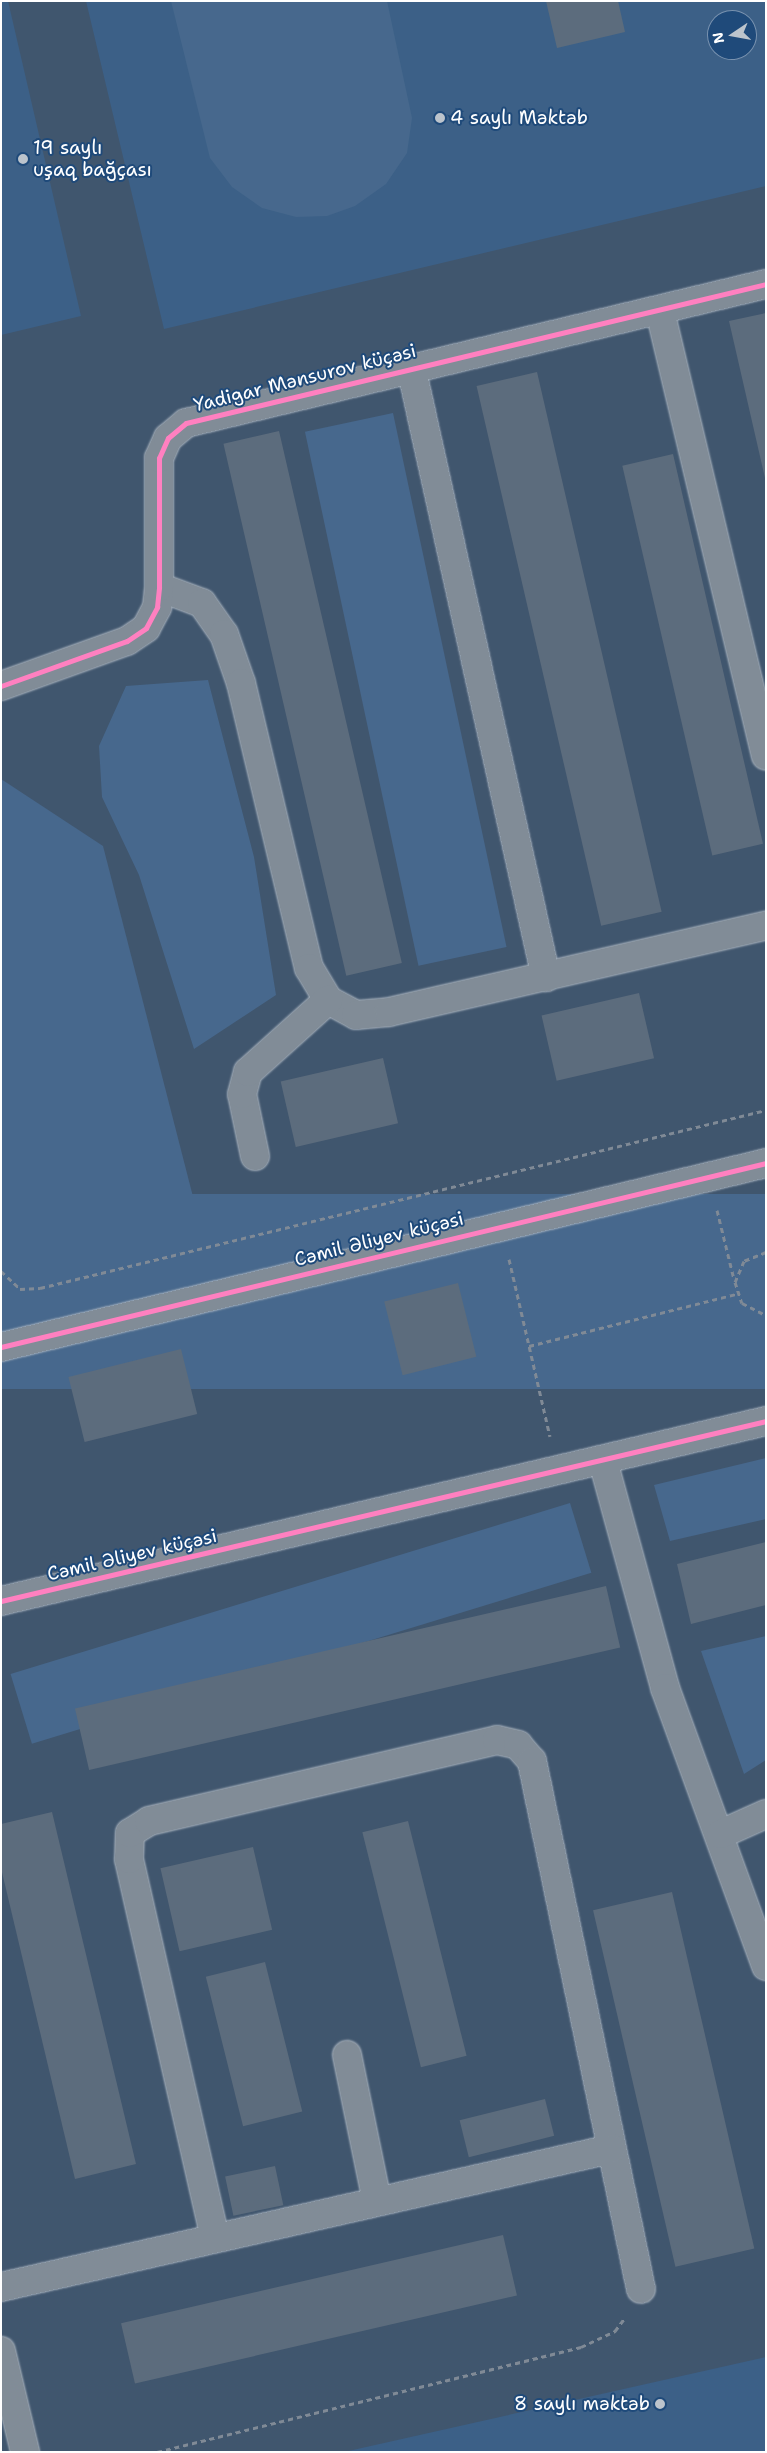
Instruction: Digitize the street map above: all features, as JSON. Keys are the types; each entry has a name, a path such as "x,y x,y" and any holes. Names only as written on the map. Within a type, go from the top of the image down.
{"street":[{"name":"Yadigar Mənsurov küçəsi","path":"1,686 127,641 146,628 157,607 159,587 159,458 168,438 186,423 411,367 660,311 766,284"},
{"path":"660,311 766,756"},
{"path":"411,367 546,977"},
{"path":"159,587 202,603 224,634 241,683 309,968 328,1000 356,1015 389,1012 766,926"},
{"path":"255,1156 242,1094 248,1072 328,1000"},
{"name":"Cəmil Əliyev küçəsi","path":"1,1347 766,1163"},
{"name":"Cəmil Əliyev küçəsi","path":"1,1601 603,1461 766,1421"},
{"path":"603,1461 665,1688 721,1834 766,1966"},
{"path":"215,2238 129,1859 130,1833 148,1822 497,1740 518,1746 532,1761 640,2289"},
{"path":"721,1834 766,1814"},
{"path":"347,2055 377,2201"},
{"path":"1,2287 611,2149"},
{"path":"1,2351 25,2452"}],"path":[{"path":"1,1271 20,1289 40,1288 766,1110"},
{"path":"716,1205 735,1282 736,1294 750,1311 766,1314"},
{"path":"735,1282 744,1261 766,1252"},
{"path":"508,1254 551,1439"},
{"path":"529,1346 736,1294"},
{"path":"157,2452 581,2347 615,2331 640,2289"}],"shaded area":[{"name":"19 saylı uşaq bağçası","path":"1,1 8,1 81,316 1,335"},
{"name":"4 saylı Məktəb","path":"86,1 766,1 766,186 164,329"},
{"path":"171,1 387,1 412,118 407,153 386,184 355,206 327,216 296,217 262,208 232,187 210,158"},
{"path":"393,413 507,947 418,966 305,432"},
{"path":"208,680 254,857 276,995 194,1049 139,875 102,797 99,746 126,686"},
{"path":"1,779 103,846 200,1224 25,1265 1,1231"},
{"path":"1,1194 766,1194 766,1389 1,1389"},
{"path":"766,1458 766,1519 670,1541 654,1485"},
{"path":"570,1503 591,1573 32,1744 11,1674"},
{"path":"766,1636 766,1760 744,1774 701,1651"},
{"name":"8 saylı məktəb","path":"766,2357 766,2452 344,2452"}],"building":[{"path":"546,1 618,1 625,32 557,48"},
{"path":"766,313 766,478 765,478 729,321"},
{"path":"537,372 662,912 601,926 477,386"},
{"path":"279,431 402,963 346,976 223,444"},
{"path":"673,454 763,844 712,855 622,466"},
{"path":"639,993 654,1058 557,1081 542,1015"},
{"path":"383,1058 398,1123 296,1147 281,1082"},
{"path":"458,1283 476,1357 403,1375 384,1301"},
{"path":"181,1349 197,1414 85,1442 68,1377"},
{"path":"766,1542 766,1605 691,1624 677,1564"},
{"path":"606,1586 620,1647 89,1770 75,1709"},
{"path":"52,1812 136,2164 75,2179 1,1868 1,1824"},
{"path":"408,1821 467,2056 421,2067 362,1832"},
{"path":"253,1847 272,1930 180,1951 160,1868"},
{"path":"672,1892 754,2249 675,2267 593,1910"},
{"path":"265,1962 302,2111 243,2126 206,1977"},
{"path":"545,2099 554,2136 469,2157 460,2120"},
{"path":"275,2166 283,2205 233,2216 225,2177"},
{"path":"503,2235 517,2295 135,2384 121,2323"}],"cycle path":[{"path":"1,686 127,641 146,628 157,607 159,587 159,458 168,438 186,423 766,284"},
{"path":"1,1347 766,1163"},
{"path":"1,1601 766,1421"}],"place":[{"name":"4 saylı Məktəb","path":"440,118"},
{"name":"19 saylı uşaq bağçası","path":"23,159"},
{"name":"8 saylı məktəb","path":"660,2404"}]}
